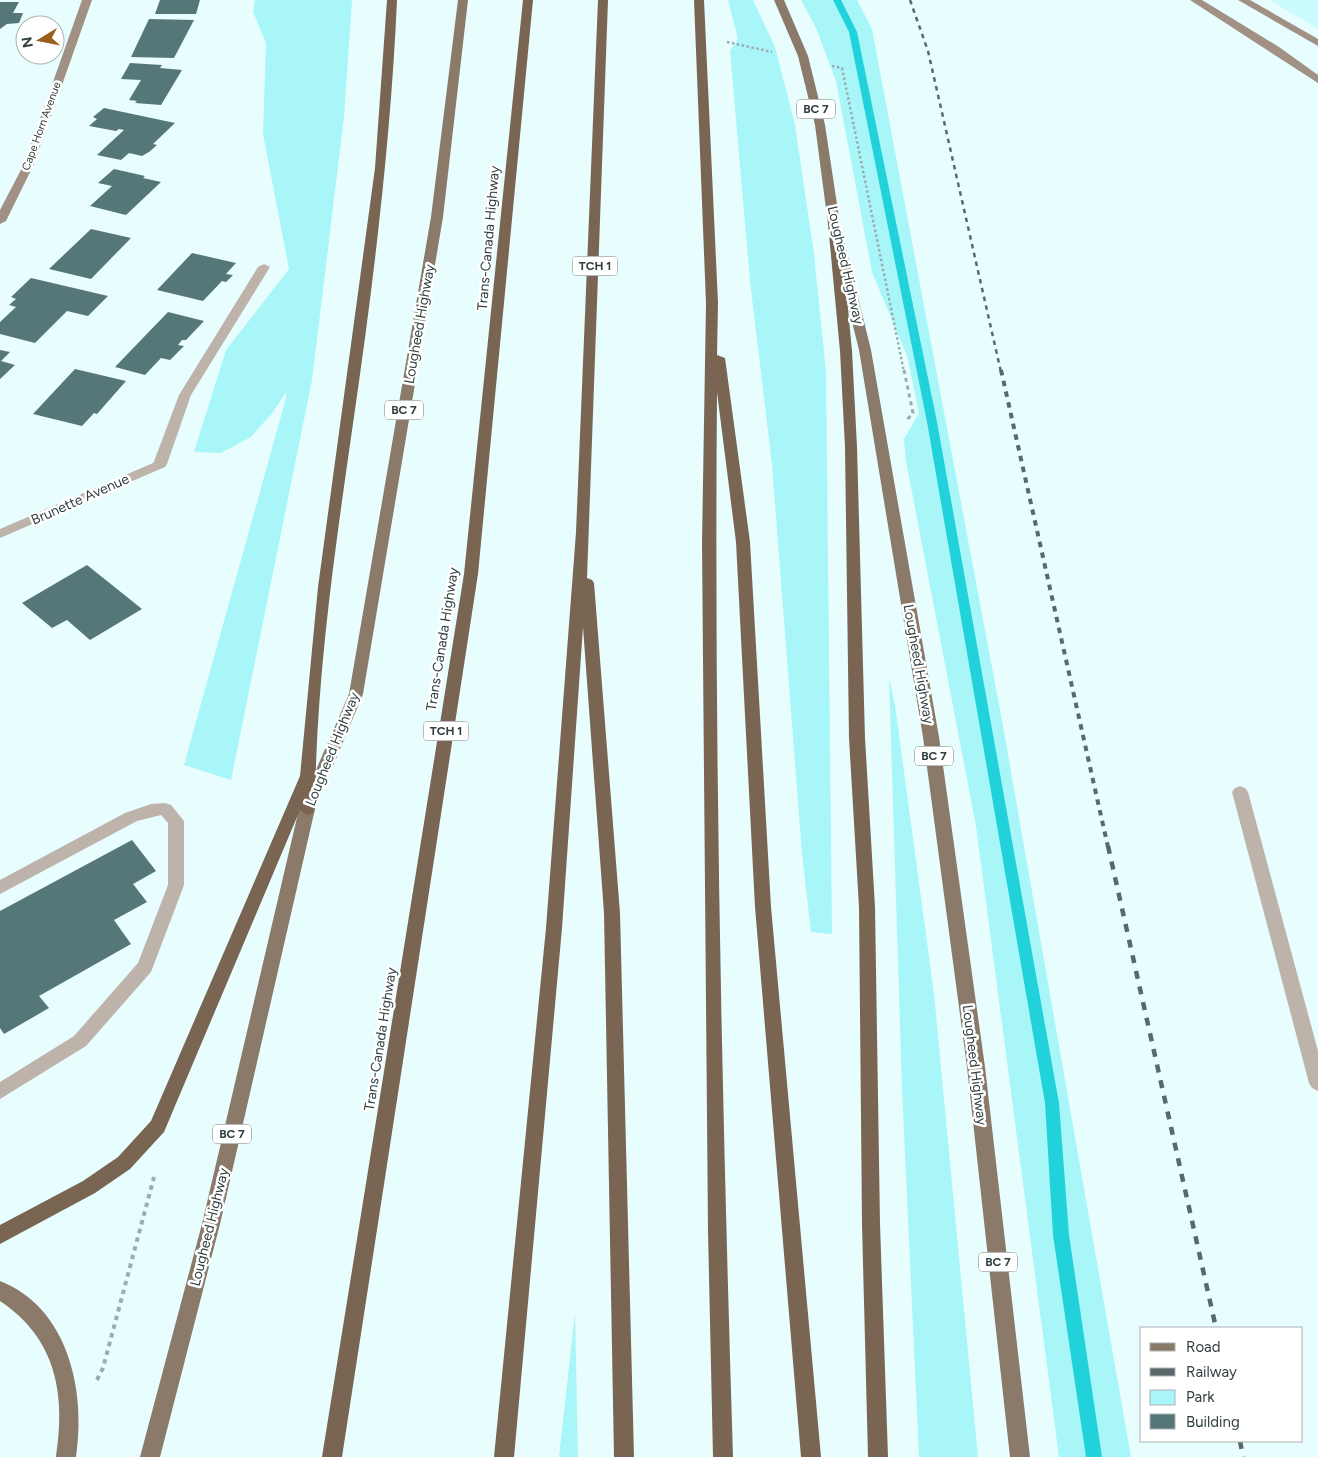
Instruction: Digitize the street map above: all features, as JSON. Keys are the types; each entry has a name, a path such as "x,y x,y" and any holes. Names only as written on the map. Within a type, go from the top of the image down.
{"highway":[{"path":"307,809 307,773 325,575 378,197 392,0"},
{"name":"Trans-Canada Highway","path":"332,1457 471,574 491,389 528,0"},
{"name":"TCH 1","path":"504,1457 554,928 584,532 603,0"},
{"path":"699,0 712,303 709,542 717,1231 723,1457"},
{"path":"834,224 846,351 851,447 857,738 867,907 871,1224 878,1457"},
{"path":"712,303 743,542 763,908 811,1457"},
{"path":"584,532 612,913 624,1457"},
{"path":"0,1235 89,1187 110,1173 124,1163 158,1126 307,773"}],"main road":[{"name":"Lougheed Highway","path":"150,1457 211,1224 307,809 356,694 437,217 463,0"},
{"name":"Lougheed Highway","path":"779,0 803,56 816,108 834,224 865,350 931,737 976,1067 1020,1457"},
{"path":"0,1290 18,1301 39,1321 51,1338 64,1374 69,1405 66,1457"}],"street":[{"name":"Cape Horn Avenue","path":"0,220 29,164 87,0"},
{"path":"1194,0 1267,44 1318,80"},
{"path":"1243,0 1318,44"},
{"name":"Brunette Avenue","path":"0,534 160,464 185,395 264,267"},
{"path":"1240,792 1318,1083"},
{"path":"0,888 131,817 151,810 165,809 176,822 176,885 145,968 80,1041 0,1091"}],"path":[{"path":"882,447 913,414 883,274"},
{"path":"95,1385 103,1368 156,1169 158,1126"}],"shaded area":[{"path":"1269,0 1318,0 1318,29 1283,8"}],"green space":[{"path":"255,0 352,0 344,117 312,380 231,780 184,765 286,398 286,392 273,412 251,437 221,453 194,452 226,350 289,269 263,134 266,43 253,12"},
{"path":"728,0 753,0 775,47 795,125 814,254 826,372 832,934 811,932 802,854 772,465 750,281 730,51 738,39"},
{"path":"801,0 857,0 872,29 1003,726 1131,1457 1059,1457 976,826 906,461 904,439 919,413 907,356 872,272 836,81 817,30"},
{"path":"889,677 895,705 934,994 978,1457 919,1457 902,1089"},
{"path":"575,1313 578,1457 559,1457"}],"building":[{"path":"160,0 200,0 196,14 155,14"},
{"path":"0,2 19,2 13,13 23,13 22,15 15,15 15,23 7,24 0,29"},
{"path":"149,19 194,20 174,58 131,57"},
{"path":"130,63 162,65 160,68 182,70 161,105 135,103 137,101 129,100 141,80 121,79"},
{"path":"104,108 175,123 153,144 157,145 142,156 129,153 121,160 97,155 124,130 119,129 116,131 89,126 97,119 93,117"},
{"path":"114,169 145,176 143,178 161,182 126,215 90,206 112,186 98,183"},
{"path":"91,229 131,238 91,279 49,269"},
{"path":"192,253 236,263 226,274 233,275 226,282 222,281 203,301 157,290"},
{"path":"31,278 108,296 88,316 67,311 35,343 0,334 0,322 16,307 9,305 16,299 11,297"},
{"path":"168,312 204,321 186,340 182,340 178,345 184,346 170,360 161,358 145,375 115,367"},
{"path":"0,350 10,352 1,361 15,365 0,379"},
{"path":"75,369 126,381 97,414 94,413 82,426 33,414"},
{"path":"87,565 142,609 90,640 67,620 52,628 22,603"},
{"path":"132,840 156,871 133,884 147,902 114,920 131,944 39,996 49,1008 4,1034 0,1028 0,911"}],"waterway":[{"path":"837,0 853,32 932,422 1052,1103 1061,1235 1094,1457"}],"railway":[{"path":"910,0 928,51 1001,372"},
{"path":"1001,370 1108,847"},
{"path":"1108,846 1216,1327"},
{"path":"1240,1442 1243,1457"}]}
